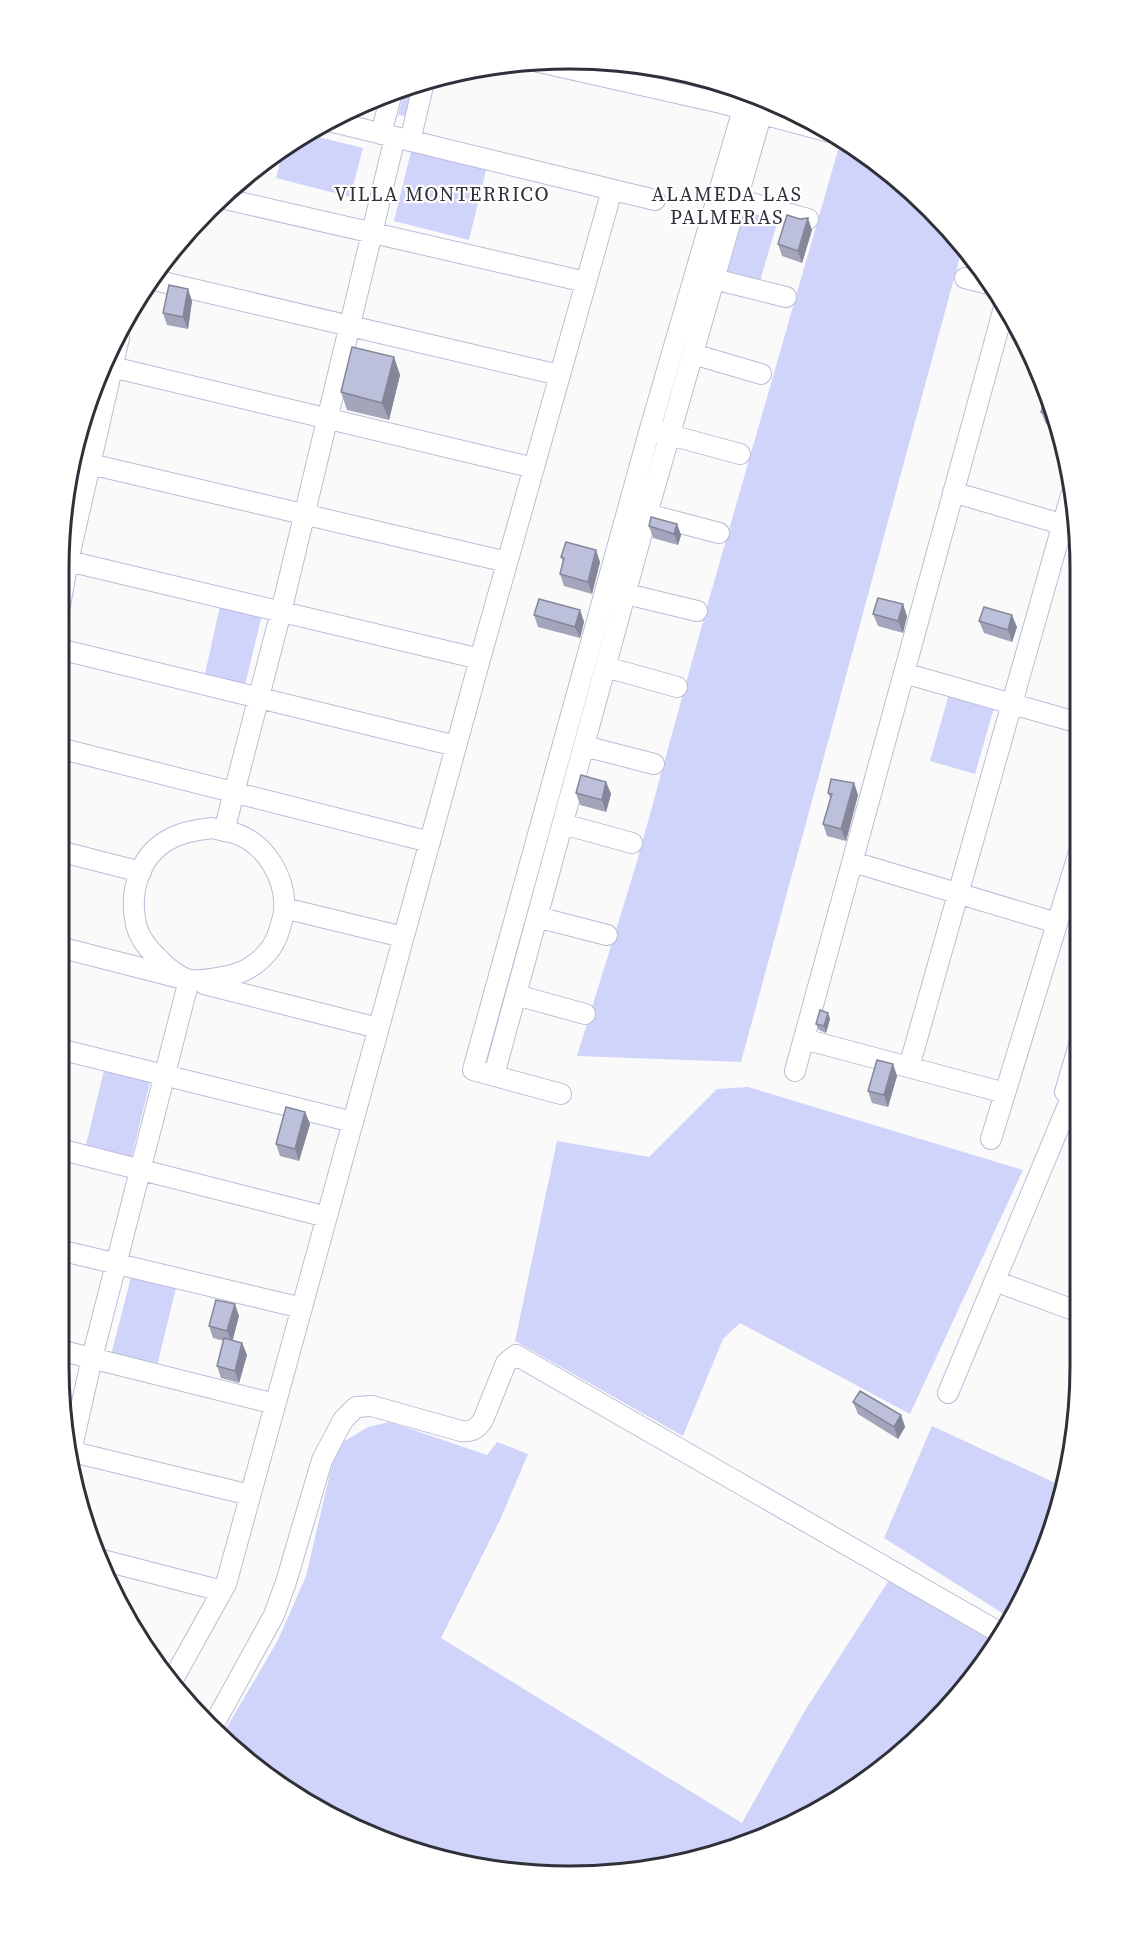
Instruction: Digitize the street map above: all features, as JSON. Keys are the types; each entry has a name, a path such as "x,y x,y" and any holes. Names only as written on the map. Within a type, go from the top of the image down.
{"street":[{"path":"577,69 744,101"},
{"path":"224,831 232,792 281,612 395,137 418,93"},
{"path":"393,102 395,137"},
{"path":"561,1094 473,1070 650,429 754,105"},
{"path":"494,1075 647,514 737,199 755,105"},
{"path":"342,124 655,200"},
{"path":"174,1673 225,1584 612,190"},
{"path":"737,199 808,219"},
{"path":"232,200 586,282"},
{"path":"965,278 979,282"},
{"path":"714,279 786,297"},
{"path":"160,281 560,375"},
{"path":"795,1071 1002,317"},
{"path":"693,354 761,374"},
{"path":"112,367 534,468"},
{"path":"69,555 112,368"},
{"path":"650,429 740,454"},
{"path":"90,464 507,562"},
{"path":"953,492 1068,526"},
{"path":"647,514 719,533"},
{"path":"909,1067 1012,704 1069,534"},
{"path":"69,561 480,659"},
{"path":"606,589 697,610"},
{"path":"69,651 456,746"},
{"path":"606,667 677,687"},
{"path":"904,673 1070,720"},
{"path":"584,746 654,764"},
{"path":"69,751 430,842"},
{"path":"562,824 632,843"},
{"path":"212,828 224,831 235,833 256,845 272,863 283,887 284,908 277,938 261,959 240,973 215,980 189,980 165,966 147,947 136,926 133,902 137,879 148,857 166,841 188,831 212,828"},
{"path":"69,854 141,872"},
{"path":"853,862 1057,923"},
{"path":"991,1139 1070,881"},
{"path":"284,908 403,937"},
{"path":"537,916 607,935"},
{"path":"69,950 378,1028"},
{"path":"74,1437 92,1358 189,980"},
{"path":"516,995 585,1014"},
{"path":"804,1039 1005,1093"},
{"path":"69,1052 352,1122"},
{"path":"1043,1167 1070,1076"},
{"path":"948,1393 1070,1101"},
{"path":"69,1152 327,1217"},
{"path":"69,1252 302,1308"},
{"path":"994,1281 1070,1309"},
{"path":"69,1353 275,1404"},
{"path":"216,1719 274,1615 322,1460 343,1420 356,1407 372,1406 470,1432 477,1428 483,1420 506,1363 516,1355 995,1630"},
{"path":"77,1453 250,1495"},
{"path":"109,1562 222,1591"}],"shaded area":[{"path":"410,96 405,116 398,115 402,98"},
{"path":"318,137 363,148 350,197 276,178 280,161"},
{"path":"412,147 487,166 469,240 394,221"},
{"path":"838,150 847,153 900,193 960,256 741,1062 577,1056 636,865 710,596"},
{"path":"743,210 778,220 760,281 726,272"},
{"path":"221,601 263,611 245,685 205,674"},
{"path":"949,694 994,708 975,774 930,761"},
{"path":"104,1070 150,1082 131,1160 85,1149"},
{"path":"748,1087 1023,1170 910,1414 740,1323 723,1339 683,1436 515,1341 557,1141 649,1157 717,1089"},
{"path":"131,1277 176,1288 157,1366 111,1355"},
{"path":"390,1422 487,1455 497,1442 528,1454 500,1520 441,1638 742,1823 804,1712 889,1580 989,1639 946,1696 900,1742 874,1763 820,1799 761,1828 730,1839 699,1849 635,1862 570,1866 504,1862 440,1849 409,1839 378,1828 319,1799 265,1763 226,1729 278,1640 306,1576 332,1465 343,1442 368,1427"},
{"path":"932,1426 1056,1483 1032,1557 1004,1614 884,1538"}],"building":[{"path":"787,215 800,219 808,218 798,251 778,244"},
{"path":"169,285 188,289 183,317 163,313"},
{"path":"352,347 394,357 382,403 341,392"},
{"path":"651,517 677,524 674,534 649,526"},
{"path":"566,542 596,550 588,582 560,574 564,558 561,557"},
{"path":"878,598 903,604 898,621 873,614"},
{"path":"539,599 580,610 575,627 534,615"},
{"path":"984,607 1012,615 1008,630 979,621"},
{"path":"581,775 606,782 602,800 576,793"},
{"path":"831,779 854,783 841,829 823,824 832,794 828,793"},
{"path":"820,1010 828,1013 824,1026 816,1024"},
{"path":"877,1060 893,1064 884,1095 868,1091"},
{"path":"286,1107 305,1112 295,1149 276,1144"},
{"path":"216,1300 235,1304 227,1331 209,1326"},
{"path":"224,1338 242,1343 235,1371 217,1366"},
{"path":"860,1391 901,1415 894,1427 853,1402"}],"district":[{"name":"VILLA MONTERRICO","path":"442,194"},
{"name":"ALAMEDA LAS PALMERAS","path":"727,206"}]}
